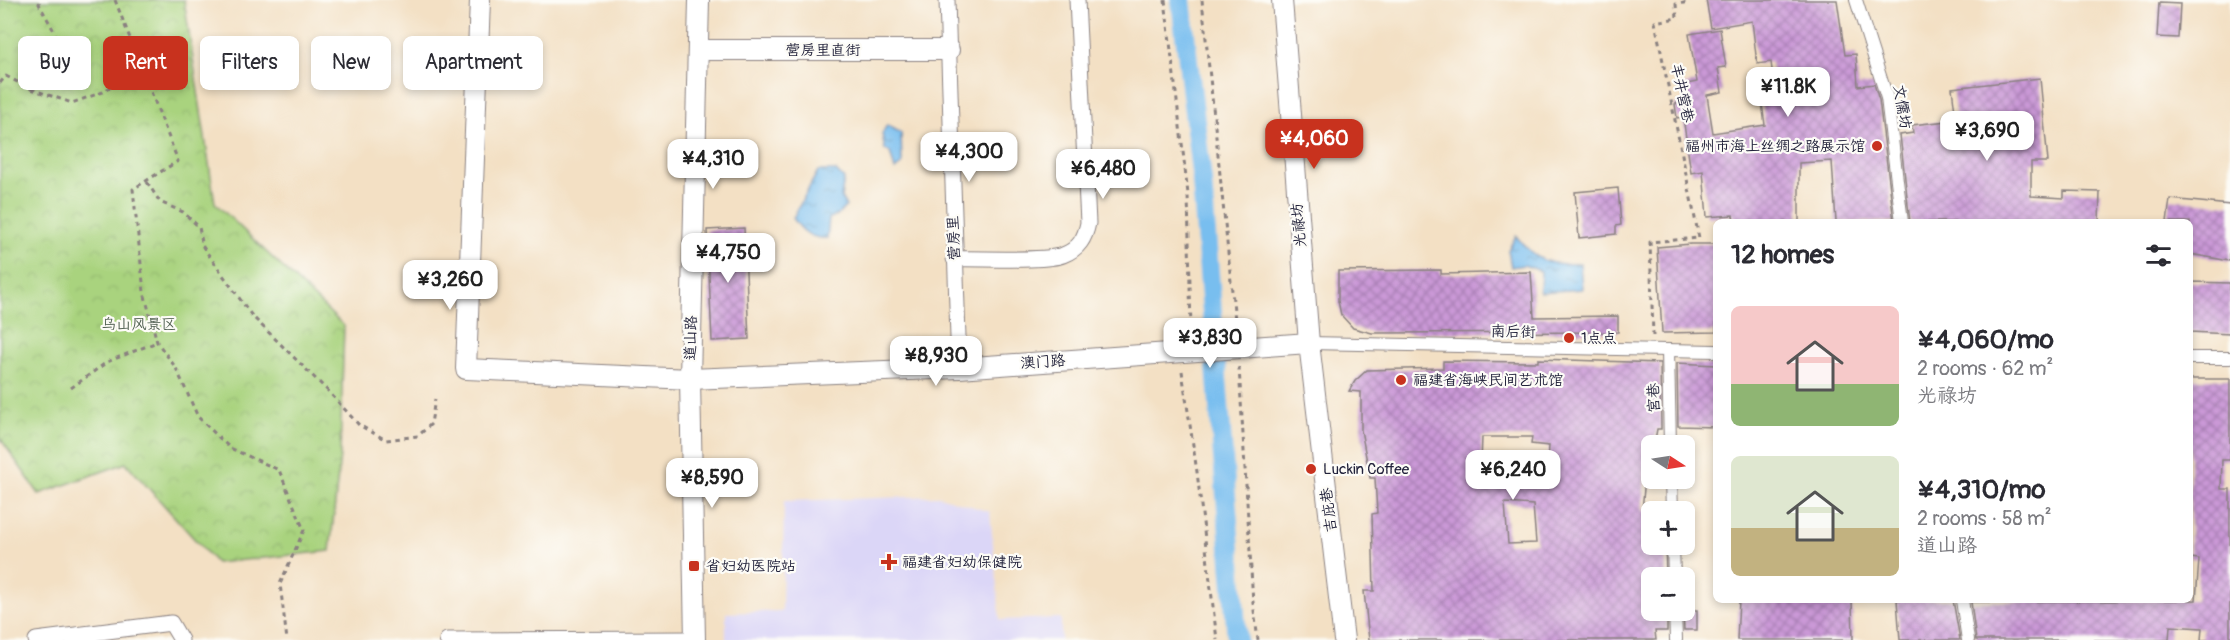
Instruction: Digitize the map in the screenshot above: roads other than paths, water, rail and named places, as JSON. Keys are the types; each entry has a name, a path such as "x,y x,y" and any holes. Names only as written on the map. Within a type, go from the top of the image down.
{"street":[{"name":"澳门路","path":"480,0 466,369 690,380 959,368 1309,343"},
{"name":"道山路","path":"695,639 690,380 699,0"},
{"name":"营房里","path":"947,0 959,368"},
{"path":"954,259 1055,257 1075,248 1086,234 1077,0"},
{"name":"光禄坊","path":"1282,0 1309,343"},
{"name":"文儒坊","path":"1856,0 1887,98 1902,219"},
{"name":"营房里直街","path":"698,50 949,50"},
{"name":"南后街","path":"1309,343 1713,351"},
{"name":"吉庇巷","path":"1309,343 1344,640"},
{"name":"宫巷","path":"1668,350 1670,435"},
{"path":"2193,358 2230,358"},
{"path":"1962,603 1968,640"},
{"path":"1676,621 1676,640"},
{"path":"36,640 171,623 181,640"},
{"path":"447,640 695,639"}],"water":[{"path":"887,125 901,133 902,164 895,170 890,152 885,150 882,134"},
{"path":"818,171 836,171 844,179 841,197 846,206 836,216 829,218 827,238 807,233 793,218"},
{"path":"1516,236 1537,257 1551,262 1580,264 1582,289 1540,292 1541,271 1524,265 1511,267 1508,250"}],"waterway":[{"path":"1181,0 1202,181 1237,640"}],"place":[{"name":"福州市海上丝绸之路展示馆","path":"1877,146"},
{"name":"1点点","path":"1569,338"},
{"name":"福建省海峡民间艺术馆","path":"1401,380"},
{"name":"Luckin Coffee","path":"1311,469"},
{"name":"福建省妇幼保健院","path":"889,562"},
{"name":"省妇幼医院站","path":"694,566"}],"park label":[{"name":"乌山风景区","path":"139,324"}]}
